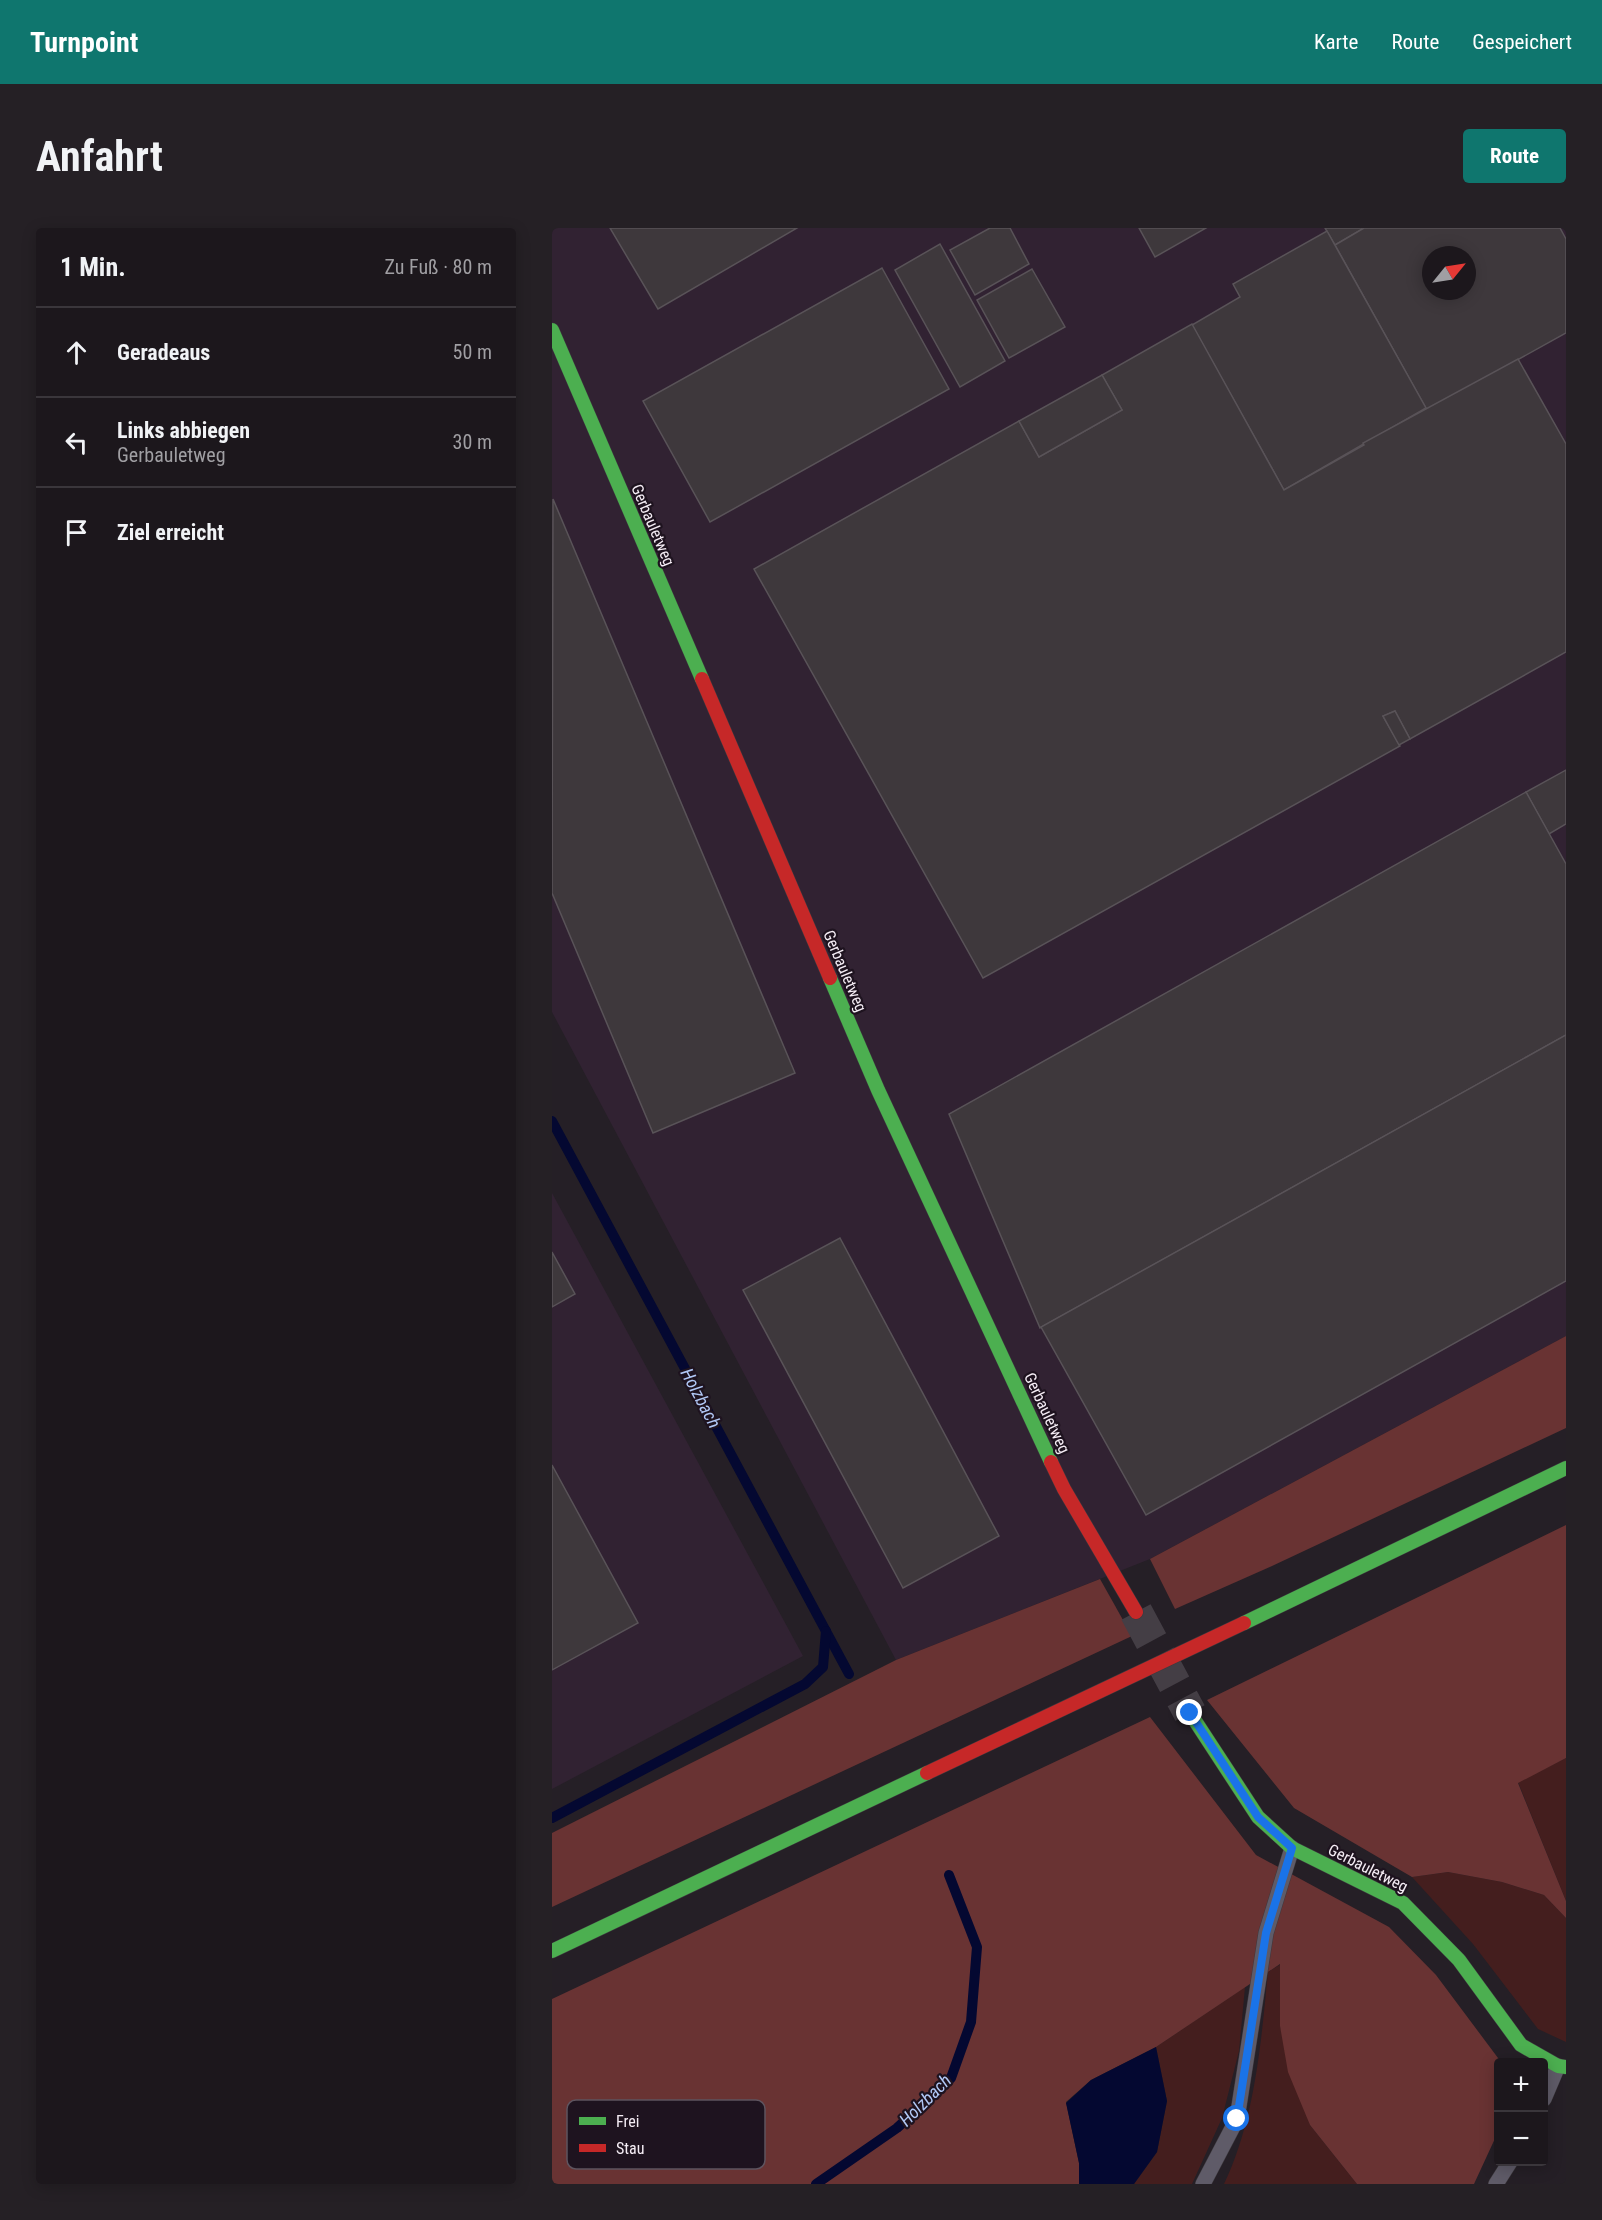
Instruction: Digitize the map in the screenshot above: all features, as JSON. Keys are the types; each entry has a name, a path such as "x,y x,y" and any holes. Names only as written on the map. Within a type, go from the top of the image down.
{"street":[{"name":"Gerbauletweg","path":"552,330 878,1090 1064,1489 1136,1612"},
{"path":"552,1951 1287,1603 1566,1468"},
{"name":"Gerbauletweg","path":"1190,1713 1258,1817 1292,1848 1403,1903 1459,1960 1521,2045 1562,2067"}],"lane":[{"path":"1203,2184 1237,2119 1266,1933 1292,1848"},
{"path":"1548,2092 1562,2067"},
{"path":"1496,2184 1507,2166"}],"shaded area":[{"path":"552,228 1566,228 1566,1336 1150,1559 896,1660 552,1012"},
{"path":"552,1193 803,1656 552,1789"},
{"path":"1566,1336 1566,1428 1175,1609 1150,1559"},
{"path":"1566,1525 1566,1758 1518,1783 1566,1901 1566,1918 1544,1895 1502,1882 1448,1872 1412,1877 1294,1808 1207,1700"},
{"path":"1100,1579 1132,1636 552,1907 552,1833 896,1660"},
{"path":"1150,1717 1256,1855 1389,1927 1436,1975 1498,2058 1494,2058 1494,2141 1474,2184 1357,2184 1310,2125 1288,2072 1280,2026 1280,1964 1156,2047 1091,2080 1066,2102 1079,2163 1079,2184 552,2184 552,1999"},
{"path":"1566,1758 1566,1901 1518,1782"},
{"path":"1448,1872 1502,1882 1544,1895 1566,1918 1566,2042 1538,2029 1473,1944 1412,1877"},
{"path":"1281,1964 1280,2026 1310,2125 1357,2184 1224,2184 1235,2159 1250,2107 1268,1972"},
{"path":"1245,1987 1239,2051 1222,2118 1192,2184 1134,2184 1157,2152 1167,2101 1156,2047"}],"water":[{"path":"1156,2047 1167,2101 1157,2152 1134,2184 1079,2184 1079,2163 1066,2103 1091,2080"}],"building":[{"path":"610,228 797,228 658,309"},
{"path":"990,228 1010,228 1029,264 975,295 950,250"},
{"path":"1139,228 1206,228 1155,257"},
{"path":"1325,228 1364,228 1335,245"},
{"path":"1364,228 1560,228 1566,239 1566,333 1427,410 1335,245"},
{"path":"1327,231 1426,408 1284,490 1192,325 1240,297 1233,284"},
{"path":"940,244 1005,361 960,387 895,270"},
{"path":"882,268 949,389 710,522 643,401"},
{"path":"1032,269 1065,327 1009,358 977,300"},
{"path":"1192,324 1284,490 1364,445 1363,443 1518,359 1566,444 1566,652 1410,739 1395,711 1383,716 1400,746 983,978 754,569 1019,421 1039,457 1122,410 1102,375"},
{"path":"1102,375 1122,410 1039,457 1019,421"},
{"path":"553,499 795,1073 653,1133 552,893"},
{"path":"1395,711 1410,739 1399,745 1383,716"},
{"path":"1566,770 1566,824 1549,834 1526,792"},
{"path":"1526,792 1566,864 1566,1035 1040,1328 949,1114"},
{"path":"1566,1035 1566,1281 1146,1515 1041,1327"},
{"path":"840,1238 999,1536 903,1588 743,1290"},
{"path":"552,1252 575,1294 552,1307"},
{"path":"552,1465 638,1623 552,1670"}],"waterway":[{"name":"Holzbach","path":"552,1121 849,1674"},
{"path":"552,1818 805,1684 823,1667 826,1631"},
{"name":"Holzbach","path":"816,2184 897,2128 951,2078 971,2022 977,1947 949,1875"}],"tunnel":[{"path":"1136,1612 1190,1713"}],"traffic: fast":[{"path":"552,330 702,679"},
{"path":"830,978 878,1090 1051,1462"},
{"path":"1244,1623 1566,1468"},
{"path":"1190,1713 1258,1817 1292,1848 1403,1903 1459,1960 1521,2045 1558,2066 1566,2067"},
{"path":"552,1951 927,1773"}],"traffic: jam":[{"path":"702,679 830,978"},
{"path":"1051,1462 1064,1489 1136,1612"},
{"path":"927,1773 1244,1623"}],"route":[{"path":"1190,1713 1258,1817 1292,1848 1266,1933 1237,2119"}]}
